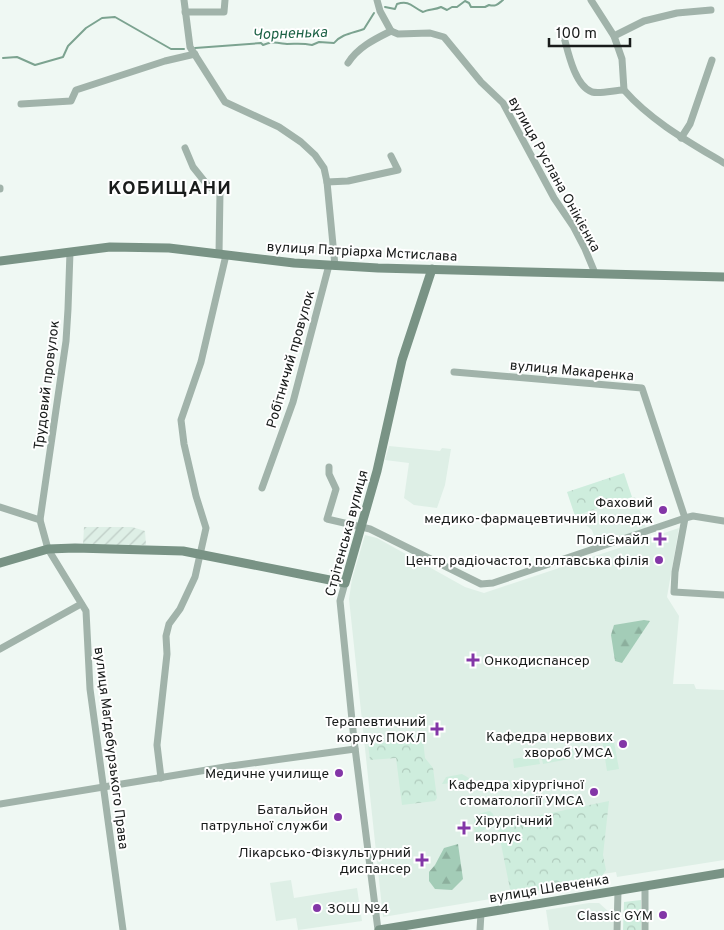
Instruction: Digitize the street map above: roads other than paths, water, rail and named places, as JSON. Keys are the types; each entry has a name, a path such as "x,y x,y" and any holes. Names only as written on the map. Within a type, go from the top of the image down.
{"main road":[{"name":"вулиця Патріарха Мстислава","path":"0,261 110,247 170,248 294,263 332,265 724,276"},
{"name":"Стрітенська вулиця","path":"345,583 377,471 402,360 432,269"},
{"path":"0,563 48,549 158,549 183,551 345,583"},
{"name":"вулиця Шевченка","path":"379,930 724,873"}],"street":[{"name":"Робітничий провулок","path":"184,0 190,46 225,102 279,127 301,142 315,155 324,168 327,182 332,265 294,402 262,488"},
{"path":"185,12 224,12 225,0"},
{"path":"348,63 353,54 368,43 391,31 376,0"},
{"path":"591,0 614,36 622,59 624,90 650,114 681,138 724,164"},
{"path":"614,36 644,21 677,13 712,10"},
{"name":"вулиця Руслана Онікієнка","path":"391,31 398,34 430,33 444,37 481,82 503,103 554,198 573,226 595,273"},
{"path":"564,37 572,67 586,88 594,92 624,90"},
{"path":"21,104 72,101 76,90 165,61 195,54"},
{"path":"681,138 690,124 712,60"},
{"path":"160,778 157,745 167,654 166,636 169,624 180,609 195,577 206,528 196,496 184,444 181,420 201,362 223,254 220,192 209,187 193,167 185,148"},
{"path":"327,182 348,180 398,170 391,156"},
{"name":"Трудовий провулок","path":"40,520 66,341 70,252"},
{"name":"вулиця Макаренка","path":"454,372 642,388 685,518"},
{"path":"329,467 329,474 336,490 328,519 370,529 481,584 486,584 685,518 693,516 724,522"},
{"path":"0,507 40,520"},
{"path":"685,518 675,572 674,592 724,595"},
{"name":"вулиця Маґдебурзького Права","path":"40,520 48,549 86,611 90,689 123,930"},
{"name":"Стрітенська вулиця","path":"345,583 340,601 379,930"},
{"path":"0,649 81,604"},
{"path":"0,804 231,766 356,748"},
{"path":"645,886 645,930"},
{"path":"617,930 618,891"},
{"path":"480,930 481,913"}],"waterway":[{"name":"Чорненька","path":"385,7 395,9 397,4 405,3 423,12 441,7 447,10 457,7 465,1 471,7 485,7 497,5 503,0"},
{"name":"Чорненька","path":"195,48 261,43 263,45 272,43 312,45 319,42 334,43 344,36 364,29 374,13"},
{"name":"Чорненька","path":"3,58 17,57 35,65 63,57 68,46 86,28 102,18 115,17 171,49 184,49"}],"place":[{"name":"Фаховий медико-фармацевтичний коледж","path":"663,510"},
{"name":"ПоліСмайл","path":"660,539"},
{"name":"Центр радіочастот, полтавська філія","path":"659,560"},
{"name":"Онкодиспансер","path":"473,660"},
{"name":"Терапевтичний корпус ПОКЛ","path":"437,729"},
{"name":"Кафедра нервових хвороб УМСА","path":"623,744"},
{"name":"Медичне училище","path":"339,773"},
{"name":"Кафедра хірургічної стоматології УМСА","path":"594,792"},
{"name":"Батальйон патрульної служби","path":"338,817"},
{"name":"Хірургічний корпус","path":"464,828"},
{"name":"Лікарсько-Фізкультурний диспансер","path":"422,860"},
{"name":"ЗОШ №4","path":"317,908"},
{"name":"Classic GYM","path":"663,915"}],"district":[{"name":"КОБИЩАНИ","path":"170,187"}]}
